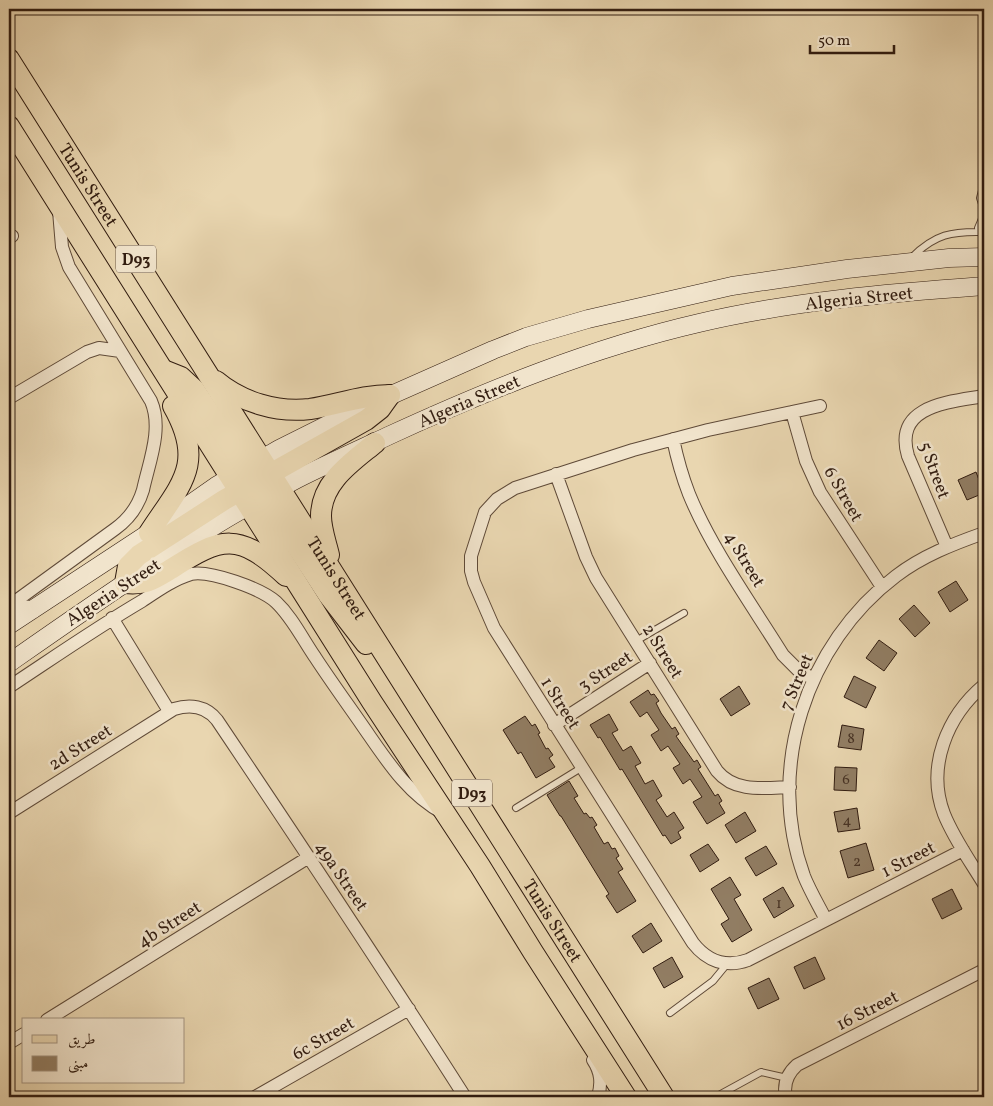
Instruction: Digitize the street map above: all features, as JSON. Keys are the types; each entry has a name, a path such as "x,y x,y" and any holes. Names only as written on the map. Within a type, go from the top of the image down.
{"main road":[{"name":"Tunis Street","path":"9,59 210,376 255,483 307,596 372,702 579,1021 626,1097"},
{"name":"Tunis Street","path":"9,126 164,370 255,483 334,574 664,1097"},
{"name":"Algeria Street","path":"390,395 526,337 588,319 688,295 768,280 906,263 984,257"},
{"name":"Algeria Street","path":"9,625 149,533 255,483 351,453 460,404 530,376 606,350 695,324 745,313 830,299 984,286"},
{"path":"149,533 181,484 187,470 186,435 182,423 167,395 164,370"},
{"path":"210,376 245,399 262,405 284,409 310,409 366,396 390,395"},
{"path":"307,596 261,554 234,544 215,545 205,548 149,582 138,584 125,583 128,566 133,559 255,483 366,420 380,409 390,395"},
{"path":"334,574 322,526 321,508 324,498 335,477 375,442"},
{"path":"255,483 340,612 367,646 400,678"},
{"name":"Algeria Street","path":"9,663 125,583"},
{"path":"9,607 32,610"}],"street":[{"path":"9,607 123,523 131,515 140,499 156,433 156,415 151,401 64,257 59,206"},
{"path":"87,352 99,339 103,324"},
{"path":"9,398 87,352 99,348 120,351"},
{"name":"5 Street","path":"947,546 908,456 905,443 906,436 911,423 926,409 984,396"},
{"name":"1 Street","path":"820,406 726,425 673,439 515,488 506,493 485,512 473,550 470,571 494,628 554,725 698,950 712,960 727,964 748,960 963,850"},
{"name":"6 Street","path":"792,412 806,461 817,484 882,587"},
{"name":"4 Street","path":"673,439 686,486 706,529 783,655 799,671 814,679"},
{"name":"2 Street","path":"556,474 594,573 717,771 726,780 741,787 790,788"},
{"name":"7 Street","path":"826,920 805,876 798,854 793,826 790,788 794,739 798,719 814,679 844,628 868,599 912,564 947,546 984,533"},
{"path":"9,687 112,618 168,585 193,574 213,575 267,594 286,612 316,660 400,778 428,805 447,816"},
{"path":"112,618 169,711"},
{"name":"3 Street","path":"554,725 650,663"},
{"path":"984,685 967,701 952,721 940,753 938,770 941,804 950,828 984,884"},
{"name":"49a Street","path":"169,711 180,707 194,706 204,709 213,716 309,857 465,1097"},
{"name":"2d Street","path":"9,813 169,711"},
{"name":"4b Street","path":"49,1018 309,857"},
{"name":"16 Street","path":"787,1078 797,1065 984,970"},
{"name":"6c Street","path":"255,1097 409,1009"},
{"path":"579,1021 578,1031 581,1042 596,1065 600,1076 601,1083 598,1097"},
{"path":"9,1043 22,1035"},
{"path":"786,1097 784,1090 787,1078"}],"lane":[{"path":"982,232 978,228 984,212 980,198 984,183"},
{"path":"906,263 919,250 936,238 955,232 982,232"},
{"path":"636,641 684,612"},
{"path":"516,808 581,768"},
{"path":"670,1013 713,981 727,964"},
{"path":"719,1095 761,1072 787,1078"}],"building":[{"path":"976,472 984,493 967,500 958,480"},
{"path":"956,581 968,600 950,612 938,592"},
{"path":"914,605 930,623 915,637 899,619"},
{"path":"879,640 897,653 884,671 866,658"},
{"path":"854,676 876,687 866,708 844,697"},
{"path":"739,686 750,704 731,716 720,699"},
{"path":"648,690 659,701 656,703 661,713 672,729 675,727 679,734 676,736 694,762 697,760 701,767 698,769 715,796 718,794 722,801 719,803 725,813 707,824 693,802 702,797 690,779 683,784 673,768 680,764 668,746 661,751 651,735 659,730 647,712 640,717 630,702"},
{"path":"609,714 618,730 612,733 623,751 631,746 641,763 635,766 645,784 653,780 662,796 656,800 667,817 674,812 684,828 678,832 681,838 671,844 665,835 663,836 622,769 620,770 600,737 598,738 590,725"},
{"path":"525,716 532,726 535,724 546,749 548,748 553,755 549,758 555,767 536,778 521,752 518,754 503,730"},
{"path":"842,725 864,729 861,750 838,747"},
{"path":"835,767 857,768 856,791 834,790"},
{"path":"569,781 578,796 574,798 584,814 586,813 590,818 592,817 597,825 594,827 604,844 608,842 612,849 615,848 619,856 616,858 623,869 618,872 636,901 617,913 606,896 609,894 547,795"},
{"path":"857,808 860,829 838,832 834,812"},
{"path":"745,812 756,831 736,843 725,825"},
{"path":"866,843 874,870 848,878 840,851"},
{"path":"708,844 719,860 700,872 690,855"},
{"path":"766,846 777,864 756,876 745,858"},
{"path":"730,877 741,895 734,899 752,930 732,942 721,924 729,919 711,889"},
{"path":"783,887 794,906 774,918 763,899"},
{"path":"952,889 962,909 942,919 932,899"},
{"path":"651,923 662,941 643,953 632,936"},
{"path":"672,957 683,977 664,988 653,968"},
{"path":"815,957 825,979 804,989 794,967"},
{"path":"769,978 779,999 758,1009 748,988"}]}
